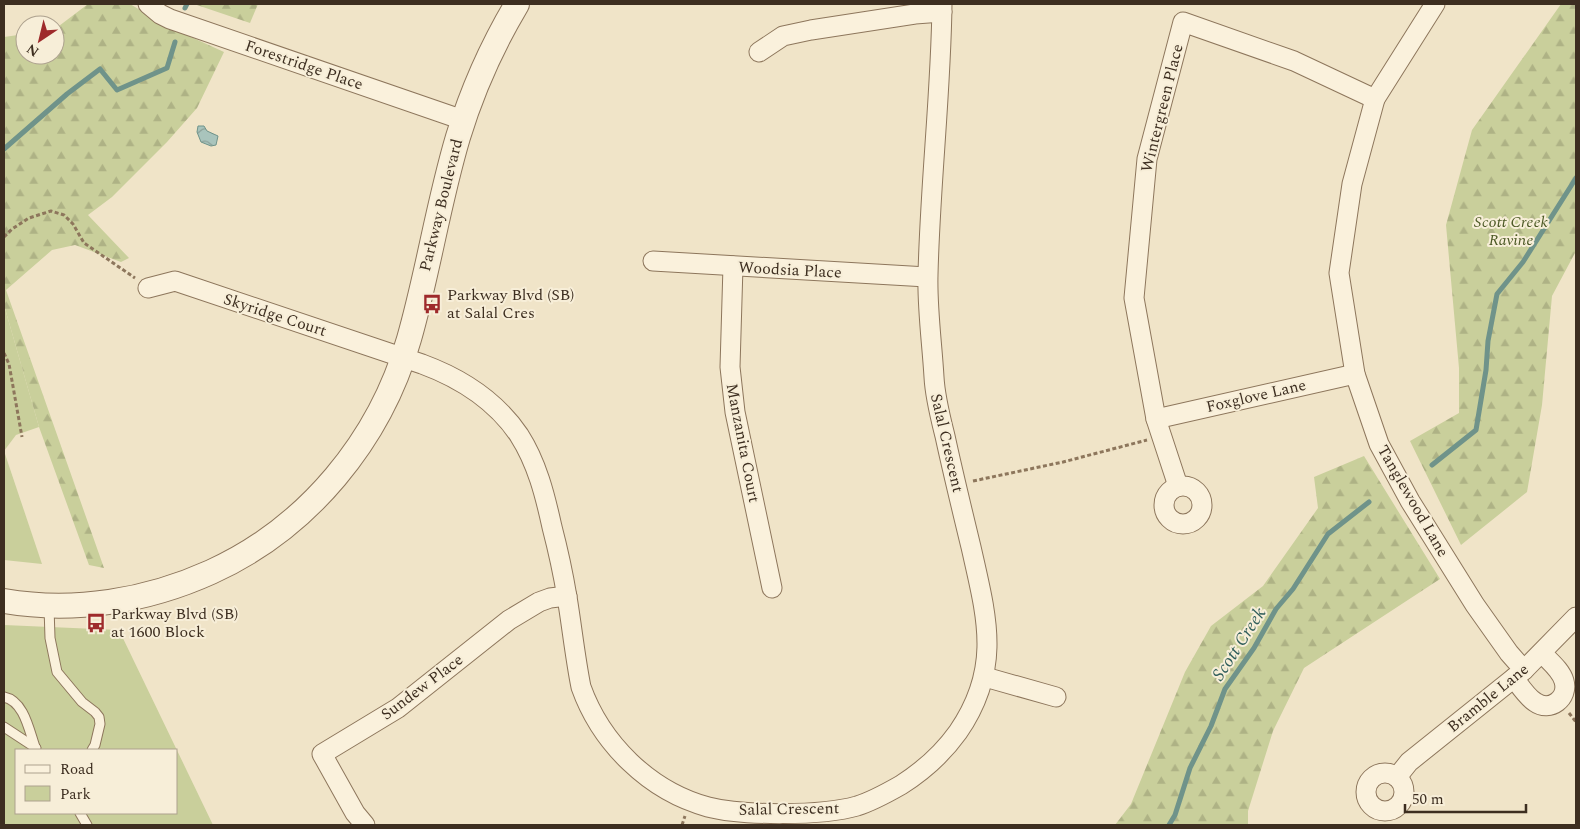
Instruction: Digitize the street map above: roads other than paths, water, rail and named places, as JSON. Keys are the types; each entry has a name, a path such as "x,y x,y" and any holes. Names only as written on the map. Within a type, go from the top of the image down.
{"street":[{"name":"Forestridge Place","path":"148,4 160,14 170,19 463,120"},
{"name":"Parkway Boulevard","path":"4,601 48,604 100,603 158,592 218,569 260,545 300,514 337,476 357,449 378,415 409,340 445,185 463,120 489,56 517,4"},
{"name":"Tanglewood Lane","path":"1435,4 1375,99 1352,184 1339,273 1355,374 1379,444 1410,502 1475,605 1509,653 1519,674"},
{"path":"759,52 783,36 942,8"},
{"name":"Salal Crescent","path":"402,358 445,373 472,388 498,410 519,434 535,465 544,489 567,596 581,687 586,700 604,731 627,760 664,788 694,802 721,810 820,812 858,806 877,798 907,781 944,750 967,718 984,677 987,658 986,623 980,587 934,390 927,277 942,8"},
{"name":"Wintergreen Place","path":"1178,486 1159,428 1134,298 1146,159 1183,22 1294,61 1375,99"},
{"name":"Woodsia Place","path":"653,260 927,277"},
{"name":"Manzanita Court","path":"733,266 730,338 733,397 772,588"},
{"name":"Skyridge Court","path":"148,288 175,281 402,358"},
{"name":"Foxglove Lane","path":"1159,428 1355,374"},
{"name":"Sundew Place","path":"365,825 355,813 322,754 398,708 509,620 539,602 550,598 567,596"},
{"name":"Bramble Lane","path":"1397,777 1409,762 1519,674 1576,617"},
{"path":"1519,674 1535,703 1548,706 1560,700 1564,695 1565,682 1562,675 1542,653"},
{"path":"984,677 1056,697"}],"lane":[{"path":"48,604 50,638 57,672 82,702 99,717 100,724 93,749"},
{"path":"4,697 10,698 20,707 36,749"},
{"path":"4,727 36,749"},
{"path":"81,814 87,825"}],"water":[{"path":"198,126 204,126 207,131 218,136 216,145 211,146 201,142 197,132"}],"waterway":[{"path":"185,8 187,4"},
{"path":"4,149 67,94 100,69 117,90 167,68 175,42"},
{"name":"Scott Creek","path":"1432,465 1476,430 1486,370 1488,341 1497,294 1523,262 1576,178"},
{"name":"Scott Creek","path":"1169,825 1175,815 1190,768 1211,726 1225,689 1254,648 1276,609 1293,589 1328,534 1369,502"}],"place":[{"name":"Parkway Blvd (SB) at Salal Cres","path":"432,304"},
{"name":"Parkway Blvd (SB) at 1600 Block","path":"96,623"}],"park label":[{"name":"Scott Creek Ravine","path":"1511,231"}]}
